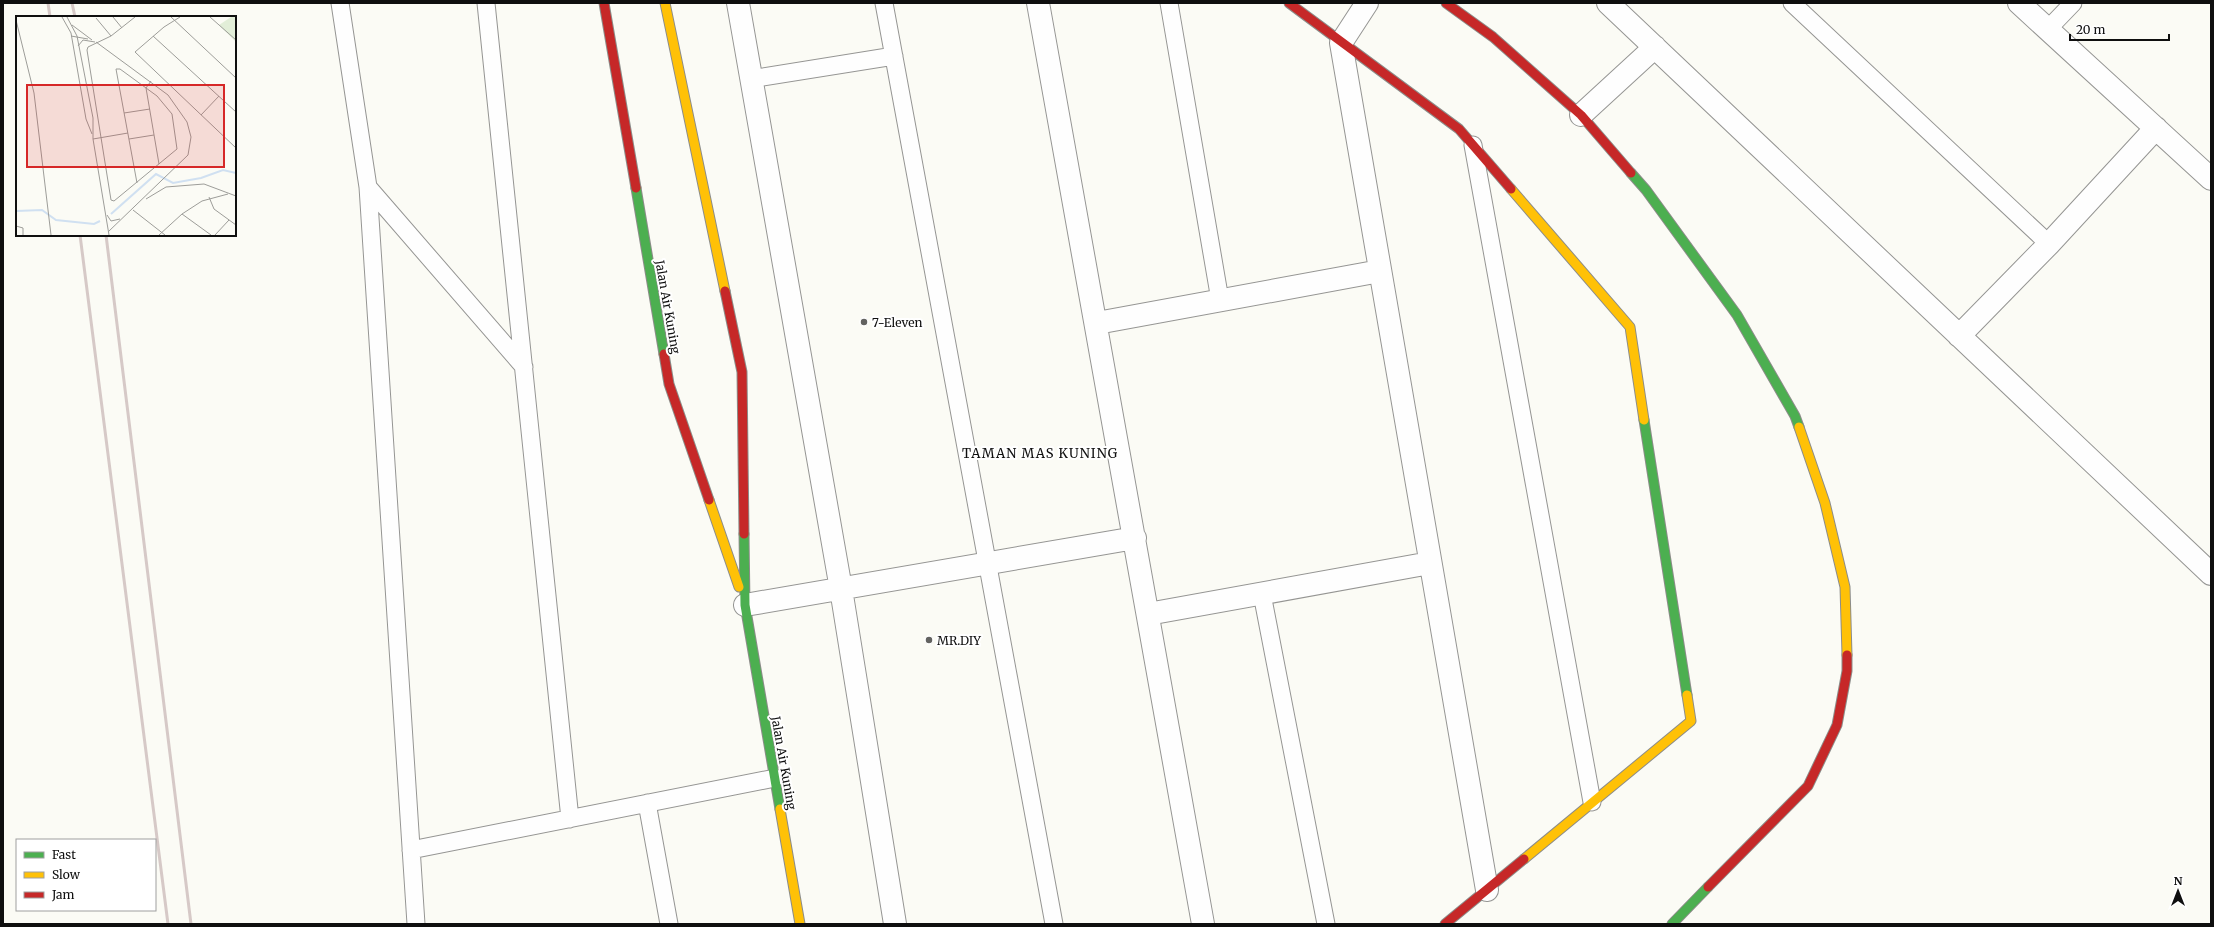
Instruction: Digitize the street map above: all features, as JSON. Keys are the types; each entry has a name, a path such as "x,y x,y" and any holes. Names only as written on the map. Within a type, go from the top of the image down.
{"street":[{"name":"Jalan Air Kuning","path":"604,3 669,384 746,605"},
{"name":"Jalan Air Kuning","path":"665,3 742,372 746,605 800,924"},
{"path":"738,3 750,79 841,589 895,924"},
{"path":"1038,3 1097,323 1203,924"},
{"path":"1289,3 1459,129 1630,327 1691,721 1445,924"},
{"path":"1367,3 1341,43 1487,890"},
{"path":"1446,3 1493,37 1581,115 1646,190 1737,314 1795,416 1826,503 1845,587 1847,671 1838,725 1808,786 1672,924"},
{"path":"1608,3 2211,574"},
{"path":"2019,3 2211,179"},
{"path":"1581,115 1655,47"},
{"path":"1959,336 2049,244 2156,128"},
{"path":"1097,323 1380,271"},
{"path":"746,605 1135,538"},
{"path":"1148,614 1430,563"}],"lane":[{"path":"340,3 368,187 416,924"},
{"path":"486,3 570,819"},
{"path":"884,3 1054,924"},
{"path":"1169,3 1220,300"},
{"path":"1792,3 2049,244"},
{"path":"2048,29 2073,3"},
{"path":"750,79 894,56"},
{"path":"1473,145 1592,802"},
{"path":"368,187 524,367"},
{"path":"1262,594 1326,924"},
{"path":"411,850 775,778"},
{"path":"647,803 669,924"}],"railway":[{"path":"48,3 50,16"},
{"path":"72,3 75,16"},
{"path":"80,236 168,924"},
{"path":"106,236 191,924"}],"traffic: fast":[{"path":"1631,173 1646,190 1737,315 1795,416 1799,427"},
{"path":"636,188 664,354"},
{"path":"1644,420 1687,695"},
{"path":"744,534 745,605 780,809"},
{"path":"1672,924 1708,887"}],"traffic: slow":[{"path":"665,3 725,291"},
{"path":"1511,189 1630,327 1644,420"},
{"path":"1799,427 1825,503 1845,587 1847,655"},
{"path":"709,500 739,587"},
{"path":"1524,859 1691,721 1687,695"},
{"path":"780,809 800,924"}],"traffic: jam":[{"path":"604,3 636,188"},
{"path":"1289,3 1459,129 1511,189"},
{"path":"1446,3 1493,37 1581,115 1631,173"},
{"path":"725,291 742,372 744,534"},
{"path":"664,354 669,384 709,500"},
{"path":"1708,887 1808,786 1837,725 1847,671 1847,655"},
{"path":"1445,924 1524,859"}],"place":[{"name":"7-Eleven","path":"864,322"},
{"name":"MR.DIY","path":"929,640"}],"district":[{"name":"TAMAN MAS KUNING","path":"1040,453"}]}
